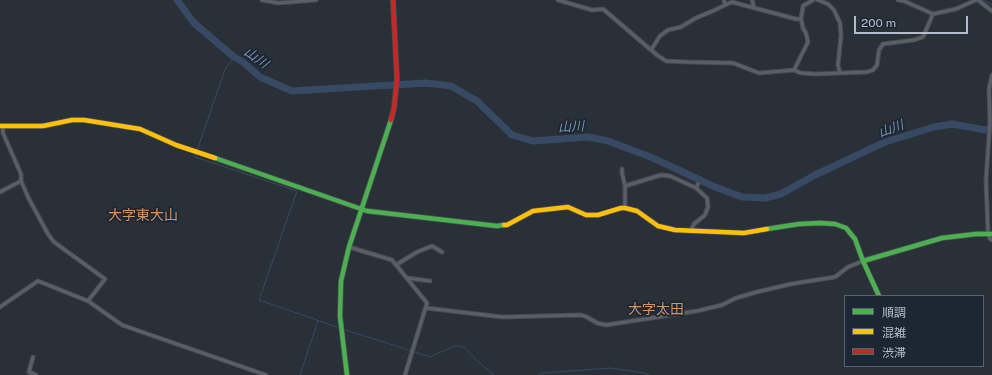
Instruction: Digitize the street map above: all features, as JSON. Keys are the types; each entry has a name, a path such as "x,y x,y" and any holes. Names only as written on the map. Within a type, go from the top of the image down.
{"street":[{"path":"262,0 287,3 316,0"},
{"path":"348,375 340,316 341,281 349,247 388,128 396,92 397,79 393,0"},
{"path":"558,0 592,10 603,9 661,58 670,61 733,63 759,73 794,70 801,73 816,74 867,72 873,70 877,64 879,50 883,44 914,40 922,37 933,14"},
{"path":"724,0 724,5"},
{"path":"752,0 754,8"},
{"path":"794,70 808,42 801,19 803,6 813,0"},
{"path":"818,0 828,4 834,10 840,23 841,36 838,65 840,73"},
{"path":"898,0 904,1 933,14 956,9 977,0 992,11"},
{"path":"651,50 660,36 668,30 682,27 732,2 801,19"},
{"path":"992,75 989,89 990,122 986,180 990,239 992,240"},
{"path":"88,301 105,279 54,242 29,199 21,181 21,174 1,126 44,126 72,120 84,120 140,129 176,146 361,210 496,226 508,225 533,211 568,207 586,215 598,215 625,208 637,211 658,226 676,230 744,233 799,224 835,224 846,228 855,239 879,295"},
{"path":"622,169 625,186 625,208"},
{"path":"625,186 661,175 670,176 696,188 707,198 708,207 704,215 694,224 691,230"},
{"path":"0,192 21,181"},
{"path":"696,188 698,184"},
{"path":"426,308 502,317 581,315 588,316 597,323 606,325 697,311 722,305 736,298 757,292 791,284 835,278 848,267 863,261 942,238 990,233"},
{"path":"396,265 417,252 432,246 442,252"},
{"path":"349,247 392,260 427,303 405,375"},
{"path":"407,278 430,281"},
{"path":"0,307 38,281 88,301 122,325 266,375"},
{"path":"33,357 29,372 36,375"}],"waterway":[{"name":"山川","path":"177,0 194,23 234,57 243,62 260,77 292,91 426,83 451,86 477,101 512,135 533,141 588,137 608,141 653,158 715,187 742,197 765,198 781,194 815,175 885,142 934,127 952,124 992,131"},
{"path":"983,0 992,5"},
{"path":"197,151 225,69 234,57"},
{"path":"196,154 195,157 297,191 259,300 337,327"},
{"path":"300,375 318,321"},
{"path":"346,330 430,357 454,346 461,346 494,375"},
{"path":"538,375 542,373 611,368 649,375"}],"traffic: fast":[{"path":"347,375 340,316 341,281 349,247 391,120"},
{"path":"215,158 367,211 497,226 504,225"},
{"path":"767,229 799,224 820,223 835,224 846,228 855,239 879,295"},
{"path":"863,261 942,238 976,234 992,234"}],"traffic: slow":[{"path":"0,126 43,126 72,120 84,120 140,129 176,145 215,158"},
{"path":"504,225 507,225 533,211 568,207 586,215 598,215 625,208 637,211 658,226 675,230 744,233 767,229"}],"traffic: jam":[{"path":"391,120 394,108 397,79 393,0"}],"district":[{"name":"大字東大山","path":"143,216"},
{"name":"大字太田","path":"656,310"}]}
